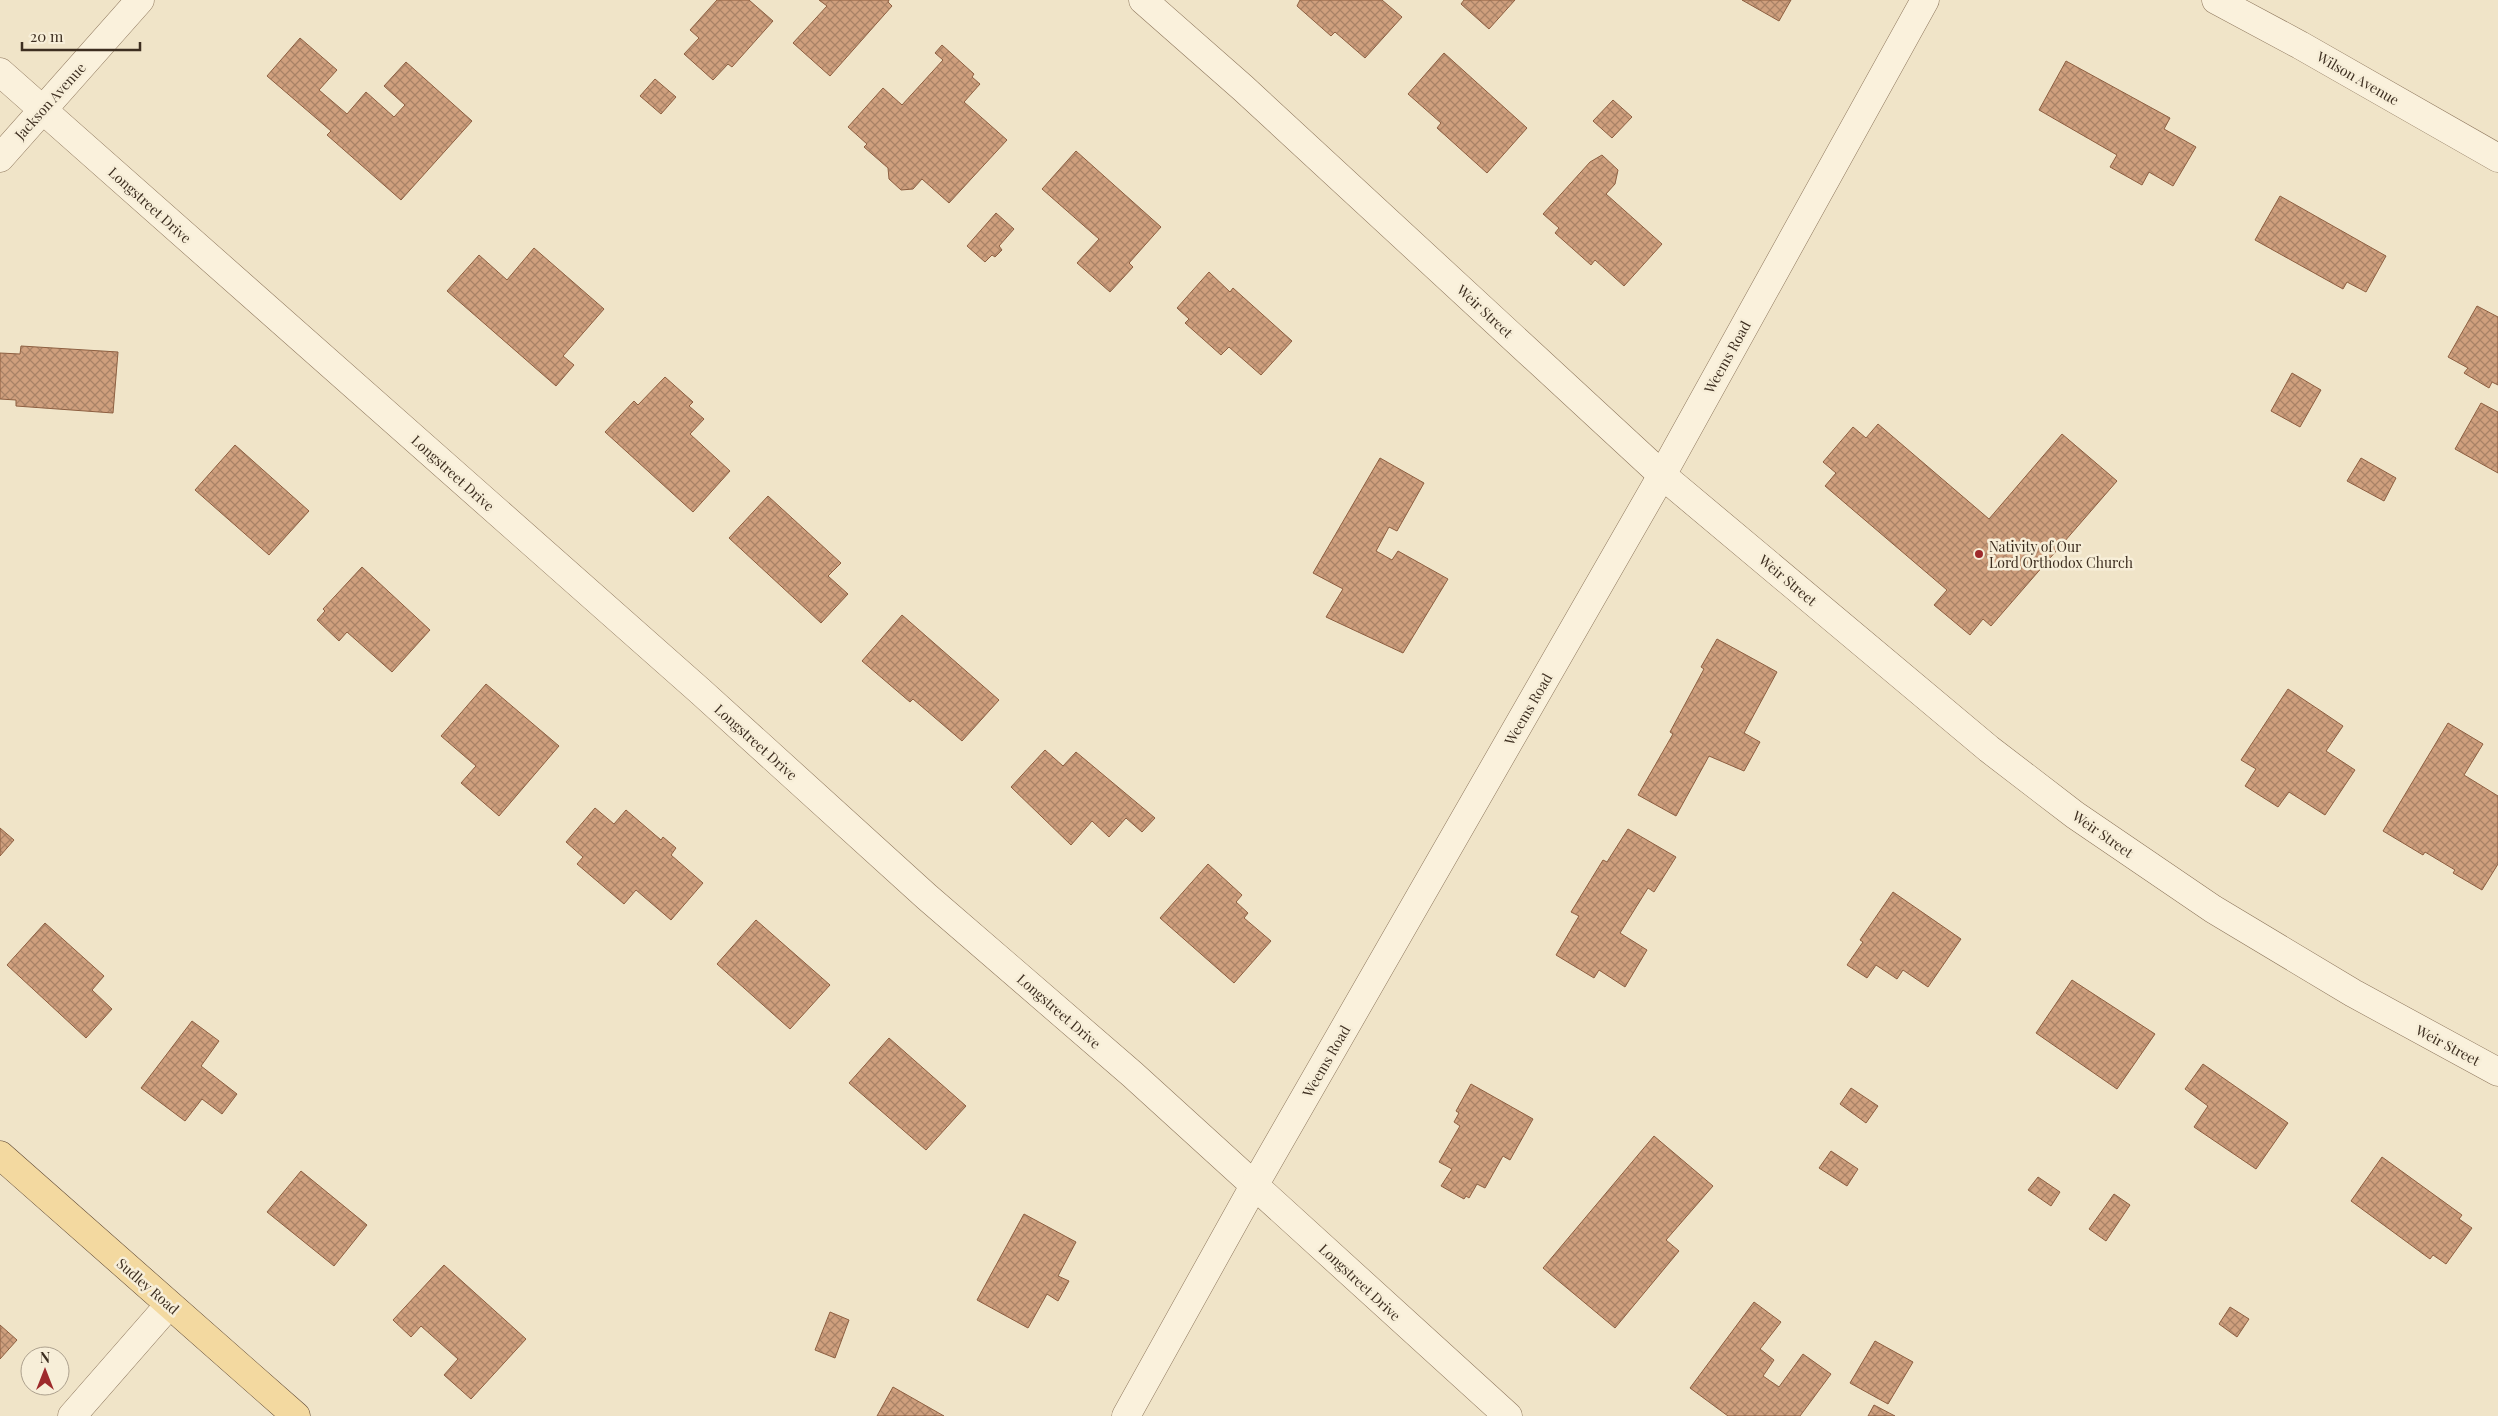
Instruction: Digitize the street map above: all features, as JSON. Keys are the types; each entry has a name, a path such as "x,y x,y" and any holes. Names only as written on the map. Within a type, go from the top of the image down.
{"main road":[{"name":"Sudley Road","path":"0,1155 296,1416"}],"street":[{"name":"Jackson Avenue","path":"0,158 140,0"},
{"name":"Weir Street","path":"1143,0 1243,88 1662,475 1989,749 2075,815 2222,914 2352,993 2498,1072"},
{"name":"Weems Road","path":"1126,1416 1255,1184 1662,475 1925,0"},
{"name":"Wilson Avenue","path":"2216,0 2300,45 2498,158"},
{"name":"Longstreet Drive","path":"0,72 692,685 927,897 1255,1184 1508,1416"},
{"path":"72,1416 170,1305"}],"building":[{"path":"717,0 749,0 773,21 732,67 728,64 713,80 684,54 699,38 690,30"},
{"path":"819,0 889,0 888,2 892,6 830,76 793,43 827,6"},
{"path":"1300,0 1382,0 1402,17 1365,58 1335,32 1331,36 1297,6"},
{"path":"1464,0 1515,0 1489,29 1461,4"},
{"path":"1742,0 1791,0 1779,21"},
{"path":"300,38 337,70 319,90 347,114 366,92 394,117 405,105 384,86 406,62 472,121 401,200 327,135 331,131 267,76"},
{"path":"942,45 974,74 972,77 980,84 964,102 1007,140 949,203 922,179 913,189 901,190 889,179 888,168 864,147 867,144 848,127 883,88 902,105 943,60 935,53"},
{"path":"1444,53 1527,128 1487,173 1437,128 1441,123 1408,94"},
{"path":"2066,61 2170,118 2164,129 2196,147 2173,186 2149,172 2142,185 2110,167 2117,155 2039,110"},
{"path":"655,79 676,97 661,114 640,96"},
{"path":"1613,100 1632,117 1612,138 1593,121"},
{"path":"1076,151 1161,227 1129,263 1133,267 1110,292 1077,263 1099,239 1042,189"},
{"path":"1602,155 1618,170 1615,184 1606,194 1662,244 1624,286 1595,260 1591,265 1555,233 1559,228 1543,214 1590,162"},
{"path":"2280,196 2386,256 2366,292 2347,282 2343,289 2255,240"},
{"path":"996,213 1014,229 999,246 1002,250 995,257 992,255 985,262 967,246"},
{"path":"534,248 604,309 563,356 574,365 556,386 447,291 479,255 507,280"},
{"path":"1209,272 1230,292 1233,288 1292,341 1261,375 1229,347 1221,355 1185,323 1189,319 1177,308"},
{"path":"2477,306 2498,317 2498,385 2492,382 2489,388 2464,373 2468,368 2448,357"},
{"path":"21,346 118,352 113,413 16,406 16,400 0,399 0,353 20,354"},
{"path":"2292,373 2321,390 2300,427 2271,411"},
{"path":"665,377 693,402 689,406 704,419 690,434 730,471 693,512 605,432 634,401 638,405"},
{"path":"2481,403 2498,412 2498,473 2455,449"},
{"name":"Nativity of Our Lord Orthodox Church","path":"1878,424 1989,519 2062,434 2117,481 1991,626 1983,619 1970,635 1934,605 1947,590 1825,486 1836,473 1823,462 1853,427 1866,438"},
{"path":"235,445 309,511 269,555 195,490"},
{"path":"1380,458 1424,483 1397,531 1389,527 1376,551 1392,560 1398,551 1448,579 1403,653 1326,617 1343,589 1313,573"},
{"path":"2361,458 2396,478 2384,501 2347,481"},
{"path":"768,496 841,563 828,576 848,594 821,623 729,538"},
{"path":"362,567 430,630 392,672 347,632 339,641 317,620 325,611 323,609"},
{"path":"902,615 999,700 962,741 913,699 910,702 862,661"},
{"path":"1717,639 1777,672 1744,733 1760,742 1744,771 1709,756 1676,816 1638,795 1673,734 1670,732 1704,669 1701,667"},
{"path":"486,684 559,746 499,816 461,783 476,766 441,736"},
{"path":"2288,689 2343,726 2326,751 2355,770 2325,815 2289,792 2278,807 2245,786 2256,769 2241,760"},
{"path":"2448,723 2483,744 2464,775 2498,796 2498,864 2482,890 2453,873 2455,870 2425,852 2423,855 2383,831"},
{"path":"1045,750 1063,766 1076,752 1155,818 1142,832 1126,818 1109,837 1092,821 1071,845 1011,787"},
{"path":"595,808 614,824 626,810 661,840 663,837 676,848 671,855 703,883 671,920 636,890 624,904 577,864 583,857 566,842"},
{"path":"0,828 14,840 0,856"},
{"path":"1628,829 1676,857 1654,892 1648,888 1620,933 1647,950 1625,987 1599,970 1594,978 1556,955 1579,916 1571,912 1603,860 1607,862"},
{"path":"1208,864 1242,895 1236,902 1248,913 1244,918 1271,941 1234,983 1160,918"},
{"path":"1893,892 1961,939 1928,987 1903,970 1897,979 1876,965 1867,978 1847,965 1863,942 1860,940"},
{"path":"756,920 830,985 790,1029 717,964"},
{"path":"45,923 104,976 92,990 112,1009 86,1038 7,965"},
{"path":"2072,980 2155,1034 2117,1089 2036,1033"},
{"path":"192,1021 219,1041 201,1066 237,1094 222,1114 202,1099 185,1121 141,1088"},
{"path":"889,1038 966,1106 926,1150 849,1083"},
{"path":"2203,1064 2288,1123 2256,1169 2194,1127 2208,1106 2185,1089"},
{"path":"1471,1084 1533,1119 1510,1160 1503,1156 1485,1188 1477,1184 1469,1198 1466,1196 1464,1199 1441,1186 1452,1169 1439,1162 1460,1126 1454,1122 1459,1113 1456,1111"},
{"path":"1851,1088 1878,1106 1866,1123 1840,1104"},
{"path":"1654,1136 1713,1186 1666,1240 1679,1251 1615,1328 1543,1268"},
{"path":"1831,1151 1858,1169 1847,1186 1819,1168"},
{"path":"2382,1157 2462,1215 2459,1219 2472,1228 2446,1264 2433,1255 2430,1259 2351,1201"},
{"path":"301,1171 367,1225 334,1266 267,1212"},
{"path":"2038,1177 2060,1192 2051,1206 2028,1190"},
{"path":"2114,1194 2130,1205 2106,1241 2089,1229"},
{"path":"1024,1214 1076,1242 1058,1276 1069,1281 1058,1301 1047,1294 1028,1328 977,1300"},
{"path":"444,1265 526,1339 471,1399 444,1375 458,1359 421,1326 411,1337 393,1320"},
{"path":"1754,1302 1781,1322 1760,1349 1774,1360 1763,1376 1779,1387 1803,1354 1831,1374 1800,1416 1728,1416 1690,1388"},
{"path":"2230,1307 2249,1319 2237,1337 2219,1324"},
{"path":"830,1312 849,1320 835,1358 815,1350"},
{"path":"0,1325 17,1340 0,1359"},
{"path":"1875,1341 1913,1362 1888,1404 1850,1383"},
{"path":"893,1387 944,1416 877,1416"},
{"path":"1874,1405 1895,1416 1868,1416"}],"place":[{"name":"Nativity of Our Lord Orthodox Church","path":"1979,554"}]}
